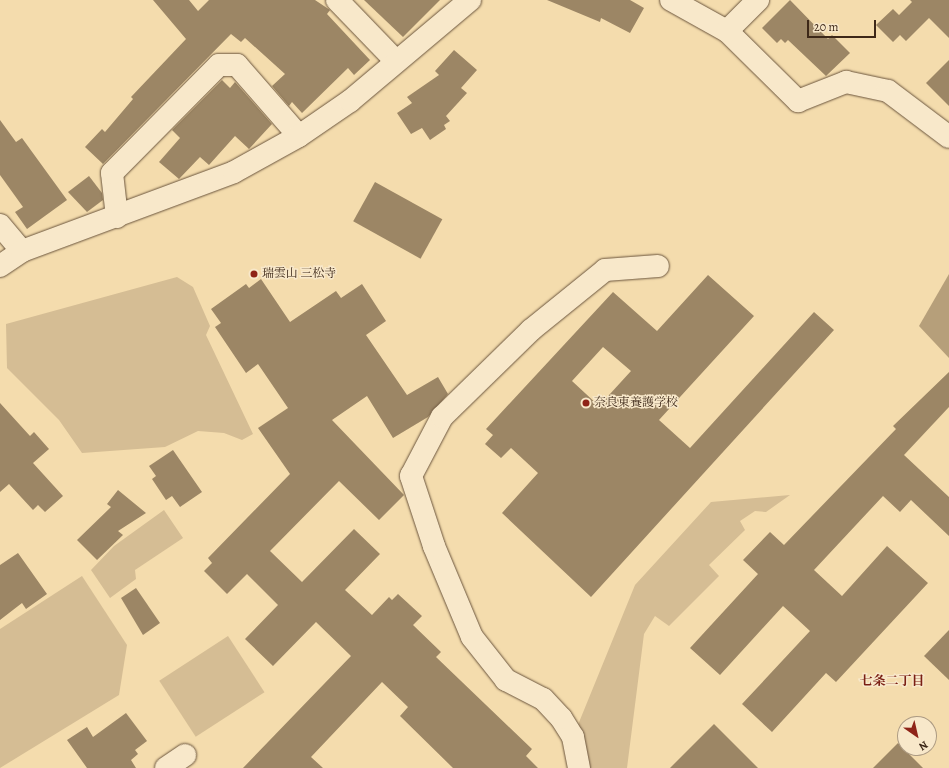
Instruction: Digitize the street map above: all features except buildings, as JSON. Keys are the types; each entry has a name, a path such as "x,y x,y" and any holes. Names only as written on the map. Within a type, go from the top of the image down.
{"street":[{"path":"337,0 396,61"},
{"path":"0,266 22,251 234,172 298,136 350,101 470,0"},
{"path":"671,0 727,31 798,100 846,82 888,90 949,137"},
{"path":"727,31 758,0"},
{"path":"117,216 112,173 219,65 237,65 298,136"},
{"path":"0,225 22,251"},
{"path":"579,768 573,738 561,718 543,699 506,680 472,637 434,546 411,476 442,417 531,330 605,270 658,266"},
{"path":"166,768 184,756"}],"shaded area":[{"path":"949,274 949,358 919,326"},
{"path":"177,277 193,287 210,326 206,335 253,434 242,440 224,433 198,431 165,447 82,453 59,420 7,368 6,324"},
{"path":"790,495 766,512 755,511 740,521 745,530 709,565 719,576 669,626 655,616 644,634 627,768 579,768 573,737 635,585 711,502"},
{"path":"164,510 183,538 135,570 136,579 110,598 91,570 114,546"},
{"path":"82,576 127,645 119,695 0,768 0,629"},
{"path":"228,636 264,692 196,737 159,681"}],"place":[{"name":"瑞雲山 三松寺","path":"254,274"},
{"name":"奈良東養護学校","path":"586,403"}],"district":[{"name":"七条二丁目","path":"892,681"}]}
